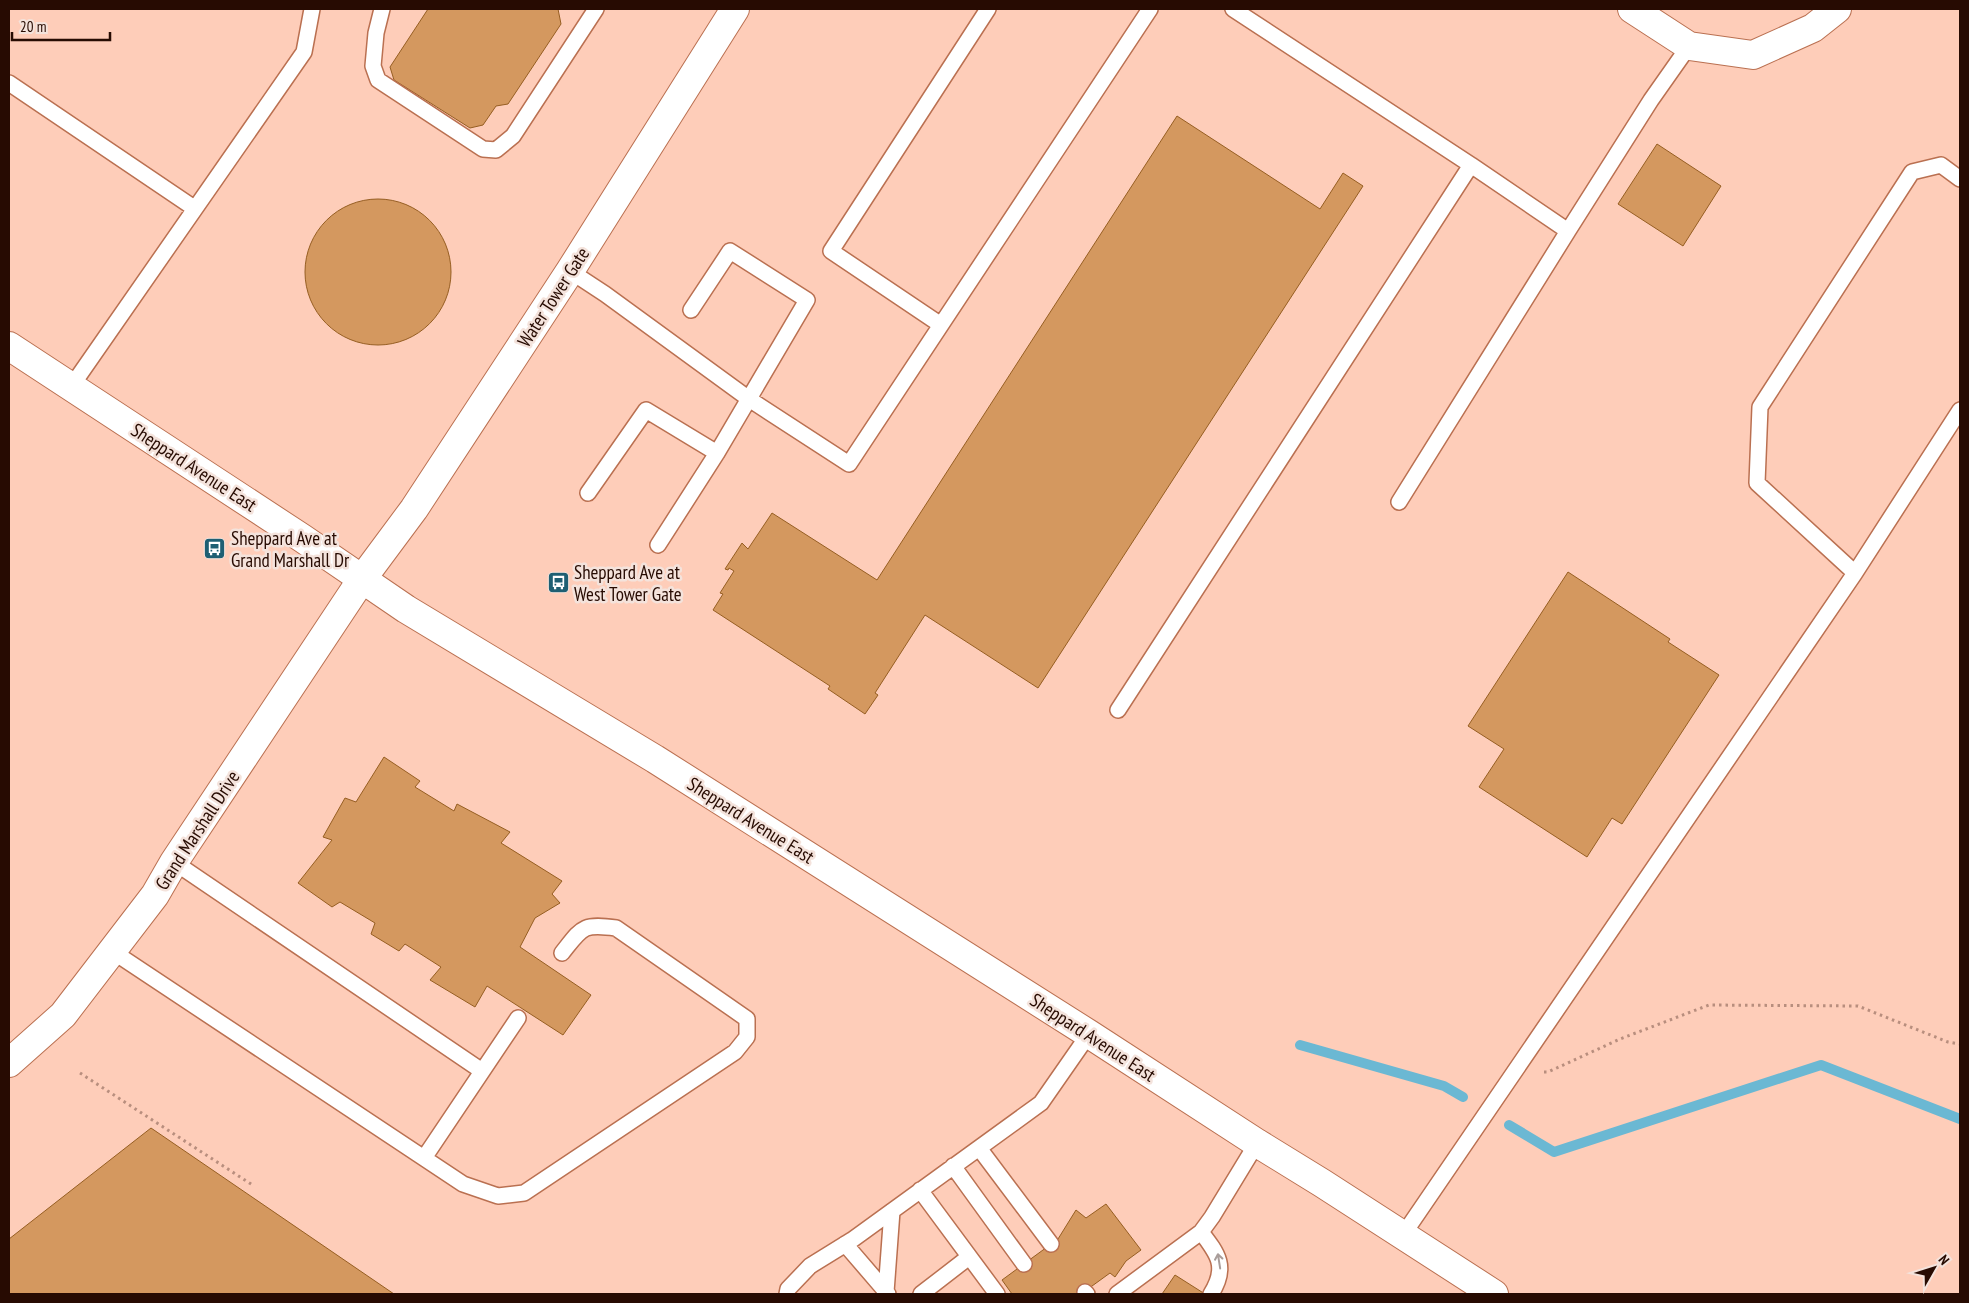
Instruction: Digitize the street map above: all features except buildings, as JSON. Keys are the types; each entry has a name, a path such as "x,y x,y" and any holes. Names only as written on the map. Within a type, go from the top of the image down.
{"main road":[{"name":"Water Tower Gate","path":"362,579 414,509 570,271 735,9"},
{"path":"1632,9 1689,46 1753,55 1813,28 1837,9"},
{"name":"Sheppard Avenue East","path":"9,346 406,609 654,759 1089,1034 1257,1144 1494,1294"},
{"name":"Grand Marshall Drive","path":"9,1063 63,1015 155,895 174,862 362,579"}],"lane":[{"path":"71,387 304,52 312,9"},
{"path":"382,9 376,33 373,66 378,80 483,149 496,150 513,136 596,9"},
{"path":"941,325 831,251 988,9"},
{"path":"570,271 605,294 749,400 849,464 1150,9"},
{"path":"1233,9 1568,231"},
{"path":"1399,502 1650,100 1689,46"},
{"path":"9,83 194,208"},
{"path":"1118,710 1471,165"},
{"path":"1855,573 1757,483 1760,407 1912,172 1941,165 1960,179"},
{"path":"658,545 717,453 807,300 730,251 691,310"},
{"path":"588,493 646,410 717,453"},
{"path":"1403,1235 1855,573 1960,410"},
{"path":"174,862 482,1071"},
{"path":"112,951 463,1184 498,1196 524,1192 735,1052 747,1037 747,1018 616,928 593,925 579,932 562,953"},
{"path":"424,1158 518,1018"},
{"path":"787,1294 788,1289 810,1266 892,1211 1041,1103 1089,1034"},
{"path":"1117,1294 1201,1232 1257,1144"},
{"path":"979,1148 1051,1244"},
{"path":"953,1166 1024,1264"},
{"path":"920,1190 997,1294"},
{"path":"887,1293 892,1211"},
{"path":"1201,1232 1218,1253 1221,1274 1211,1294"},
{"path":"845,1244 887,1293"},
{"path":"921,1294 969,1257"}],"path":[{"path":"1515,1069 1548,1072 1620,1039 1709,1006 1858,1006 1948,1042 1960,1044"},
{"path":"80,1073 254,1186"}],"waterway":[{"path":"1300,1045 1444,1086 1463,1097"},
{"path":"1509,1125 1554,1152 1821,1065 1960,1119"}],"place":[{"name":"Sheppard Ave at Grand Marshall Dr","path":"215,549"},
{"name":"Sheppard Ave at West Tower Gate","path":"558,583"}]}
